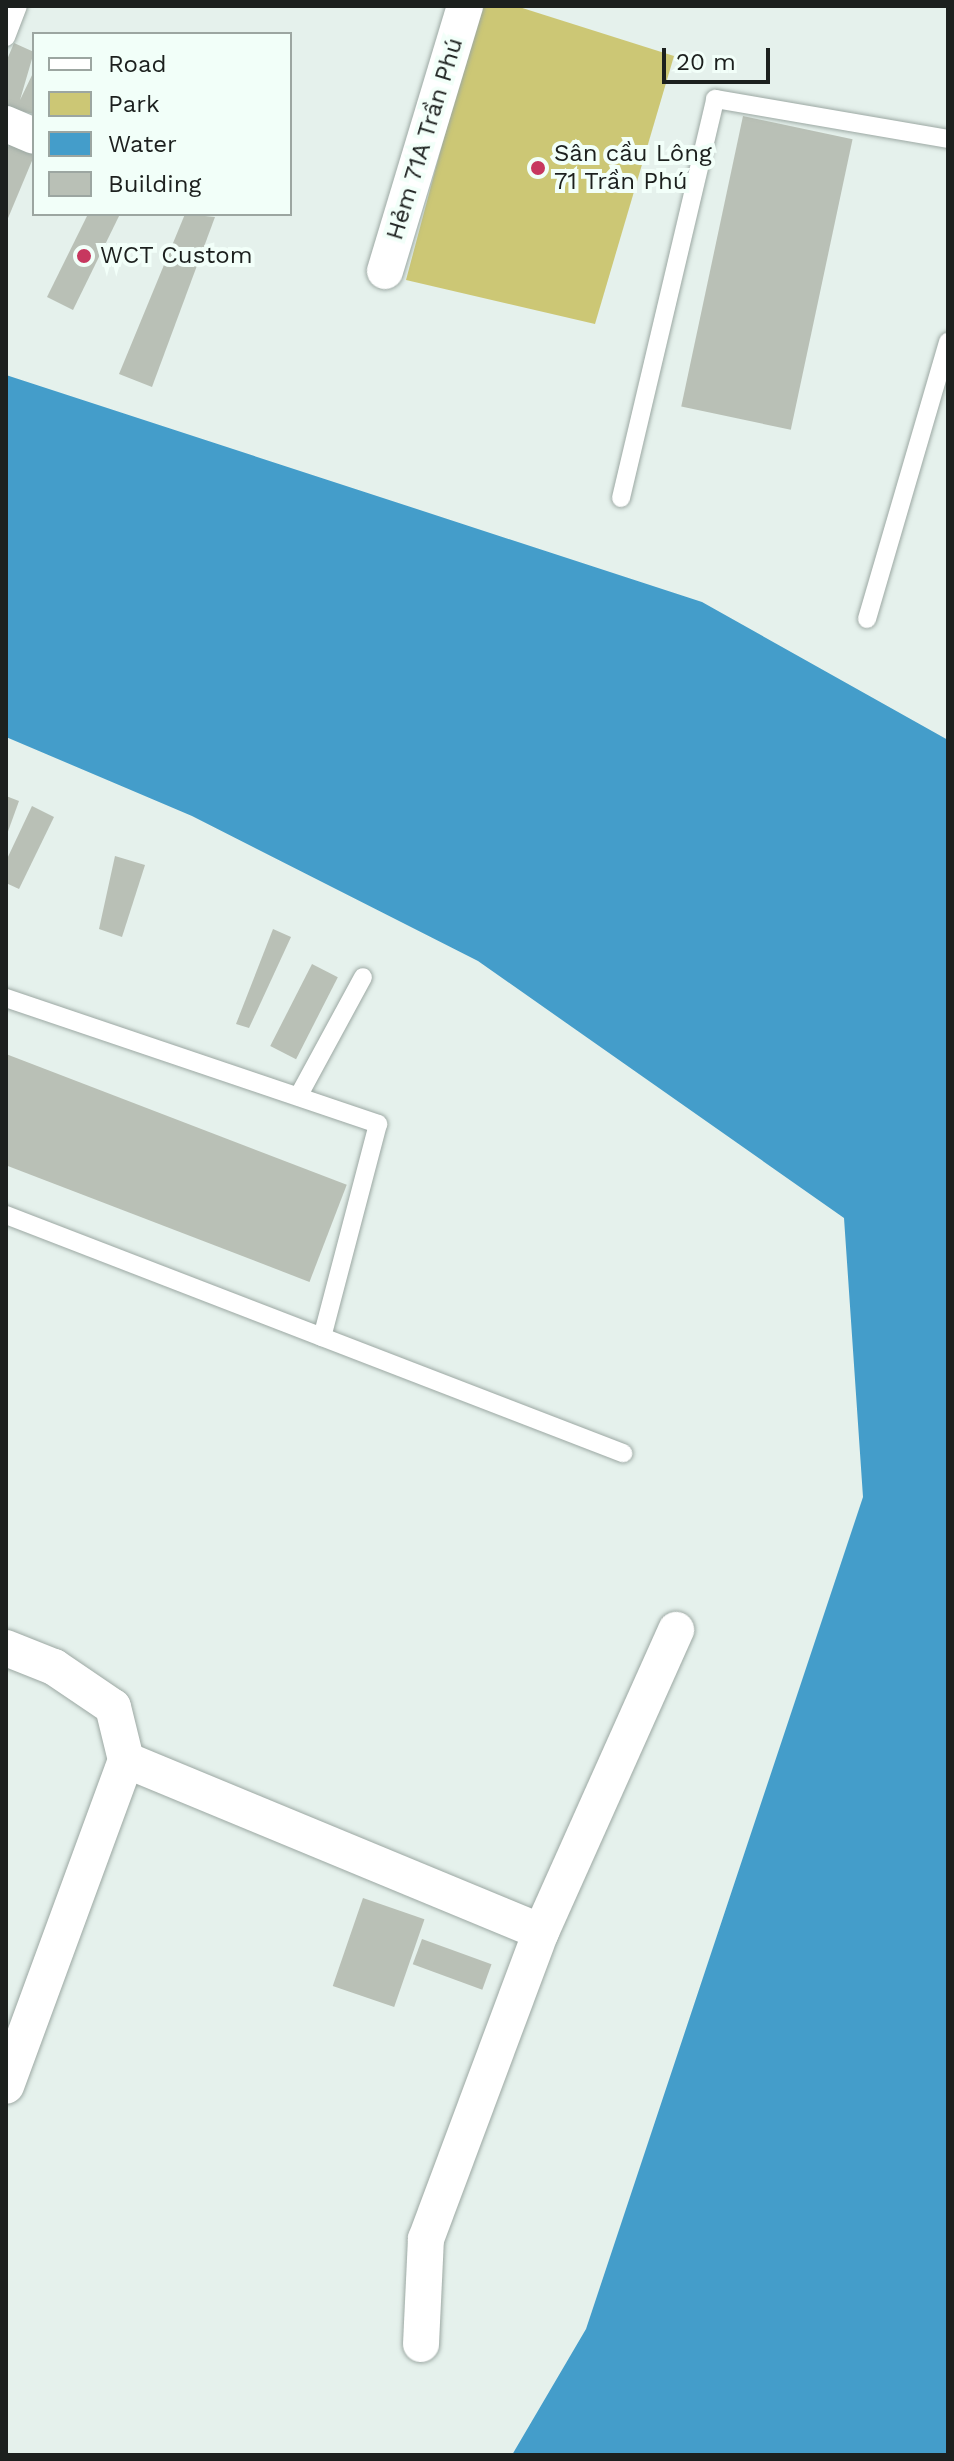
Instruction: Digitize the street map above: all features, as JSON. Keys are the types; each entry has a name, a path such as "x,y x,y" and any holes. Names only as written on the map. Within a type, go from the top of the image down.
{"street":[{"name":"Hẻm 71A Trần Phú","path":"385,271 465,6"},
{"path":"6,124 32,135"},
{"path":"421,2344 426,2239 541,1932 676,1630"},
{"path":"6,1648 54,1667 113,1707 126,1760 6,2086"},
{"path":"126,1760 541,1932"}],"lane":[{"path":"6,37 18,6"},
{"path":"621,498 715,99 948,139"},
{"path":"867,619 948,342"},
{"path":"299,1095 363,977"},
{"path":"6,998 378,1124 322,1337"},
{"path":"6,1215 623,1453"}],"green space":[{"name":"Sân cầu Lông 71 Trần Phú","path":"479,6 516,6 674,56 595,324 406,280"}],"water":[{"path":"6,375 702,602 948,740 948,2455 512,2455 586,2329 863,1497 844,1218 478,961 192,816 6,737"}],"building":[{"path":"14,43 32,51 20,100 32,75 32,114 6,108 6,62"},
{"path":"743,116 853,139 791,430 681,407"},
{"path":"14,133 32,140 32,161 6,223 6,152"},
{"name":"WCT Custom","path":"87,216 119,216 73,310 47,297"},
{"path":"184,216 215,217 152,387 119,374"},
{"path":"6,796 19,801 6,837"},
{"path":"32,806 54,817 19,889 6,883 6,861"},
{"path":"115,856 145,865 122,937 99,929"},
{"path":"273,929 291,937 249,1028 236,1024"},
{"path":"312,964 338,977 296,1059 270,1046"},
{"path":"6,1054 347,1185 309,1282 6,1165"},
{"path":"363,1898 424,1919 394,2007 333,1986"},
{"path":"422,1939 492,1964 482,1990 413,1964"}],"place":[{"name":"Sân cầu Lông 71 Trần Phú","path":"538,168"},
{"name":"WCT Custom","path":"84,256"}]}
